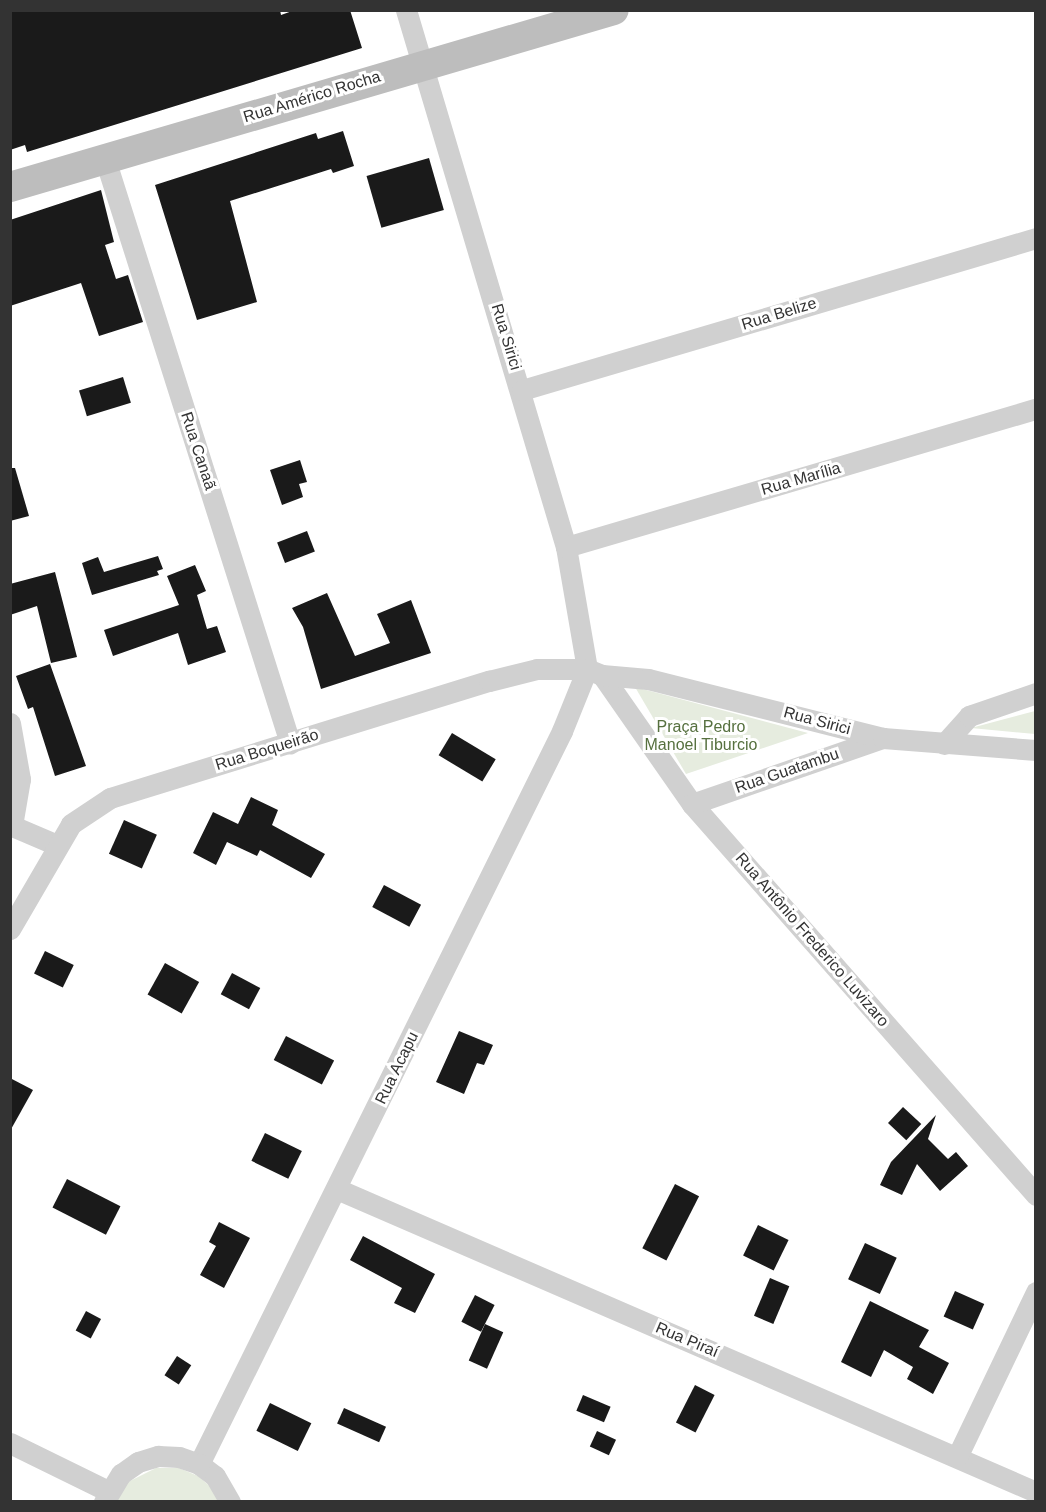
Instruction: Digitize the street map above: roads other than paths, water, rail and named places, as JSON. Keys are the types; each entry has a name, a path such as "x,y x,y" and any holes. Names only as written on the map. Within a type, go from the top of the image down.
{"street":[{"name":"Rua Sirici","path":"406,10 522,390 566,547 594,672 648,679 883,738 1035,750"},
{"name":"Rua Américo Rocha","path":"10,187 422,64 614,10"},
{"name":"Rua Canaã","path":"105,159 290,743"},
{"name":"Rua Belize","path":"522,390 1035,238"},
{"name":"Rua Marília","path":"566,547 1035,409"},
{"name":"Rua Boqueirão","path":"10,929 71,824 110,798 503,676 537,669 594,672"},
{"name":"Rua Antônio Frederico Luvizaro","path":"594,672 692,804 1035,1195"},
{"name":"Rua Acapu","path":"199,1464 562,731 594,672"},
{"path":"944,744 969,716 1035,693"},
{"path":"10,723 20,779 11,826 57,845"},
{"name":"Rua Guatambu","path":"692,804 883,738"},
{"name":"Rua Piraí","path":"337,1189 1035,1492"},
{"path":"957,1457 1035,1292"},
{"path":"10,1443 106,1496 121,1474 138,1462 158,1456 179,1457 199,1464 215,1476 230,1502"}],"park label":[{"name":"Praça Pedro Manoel Tiburcio","path":"701,736"}]}
